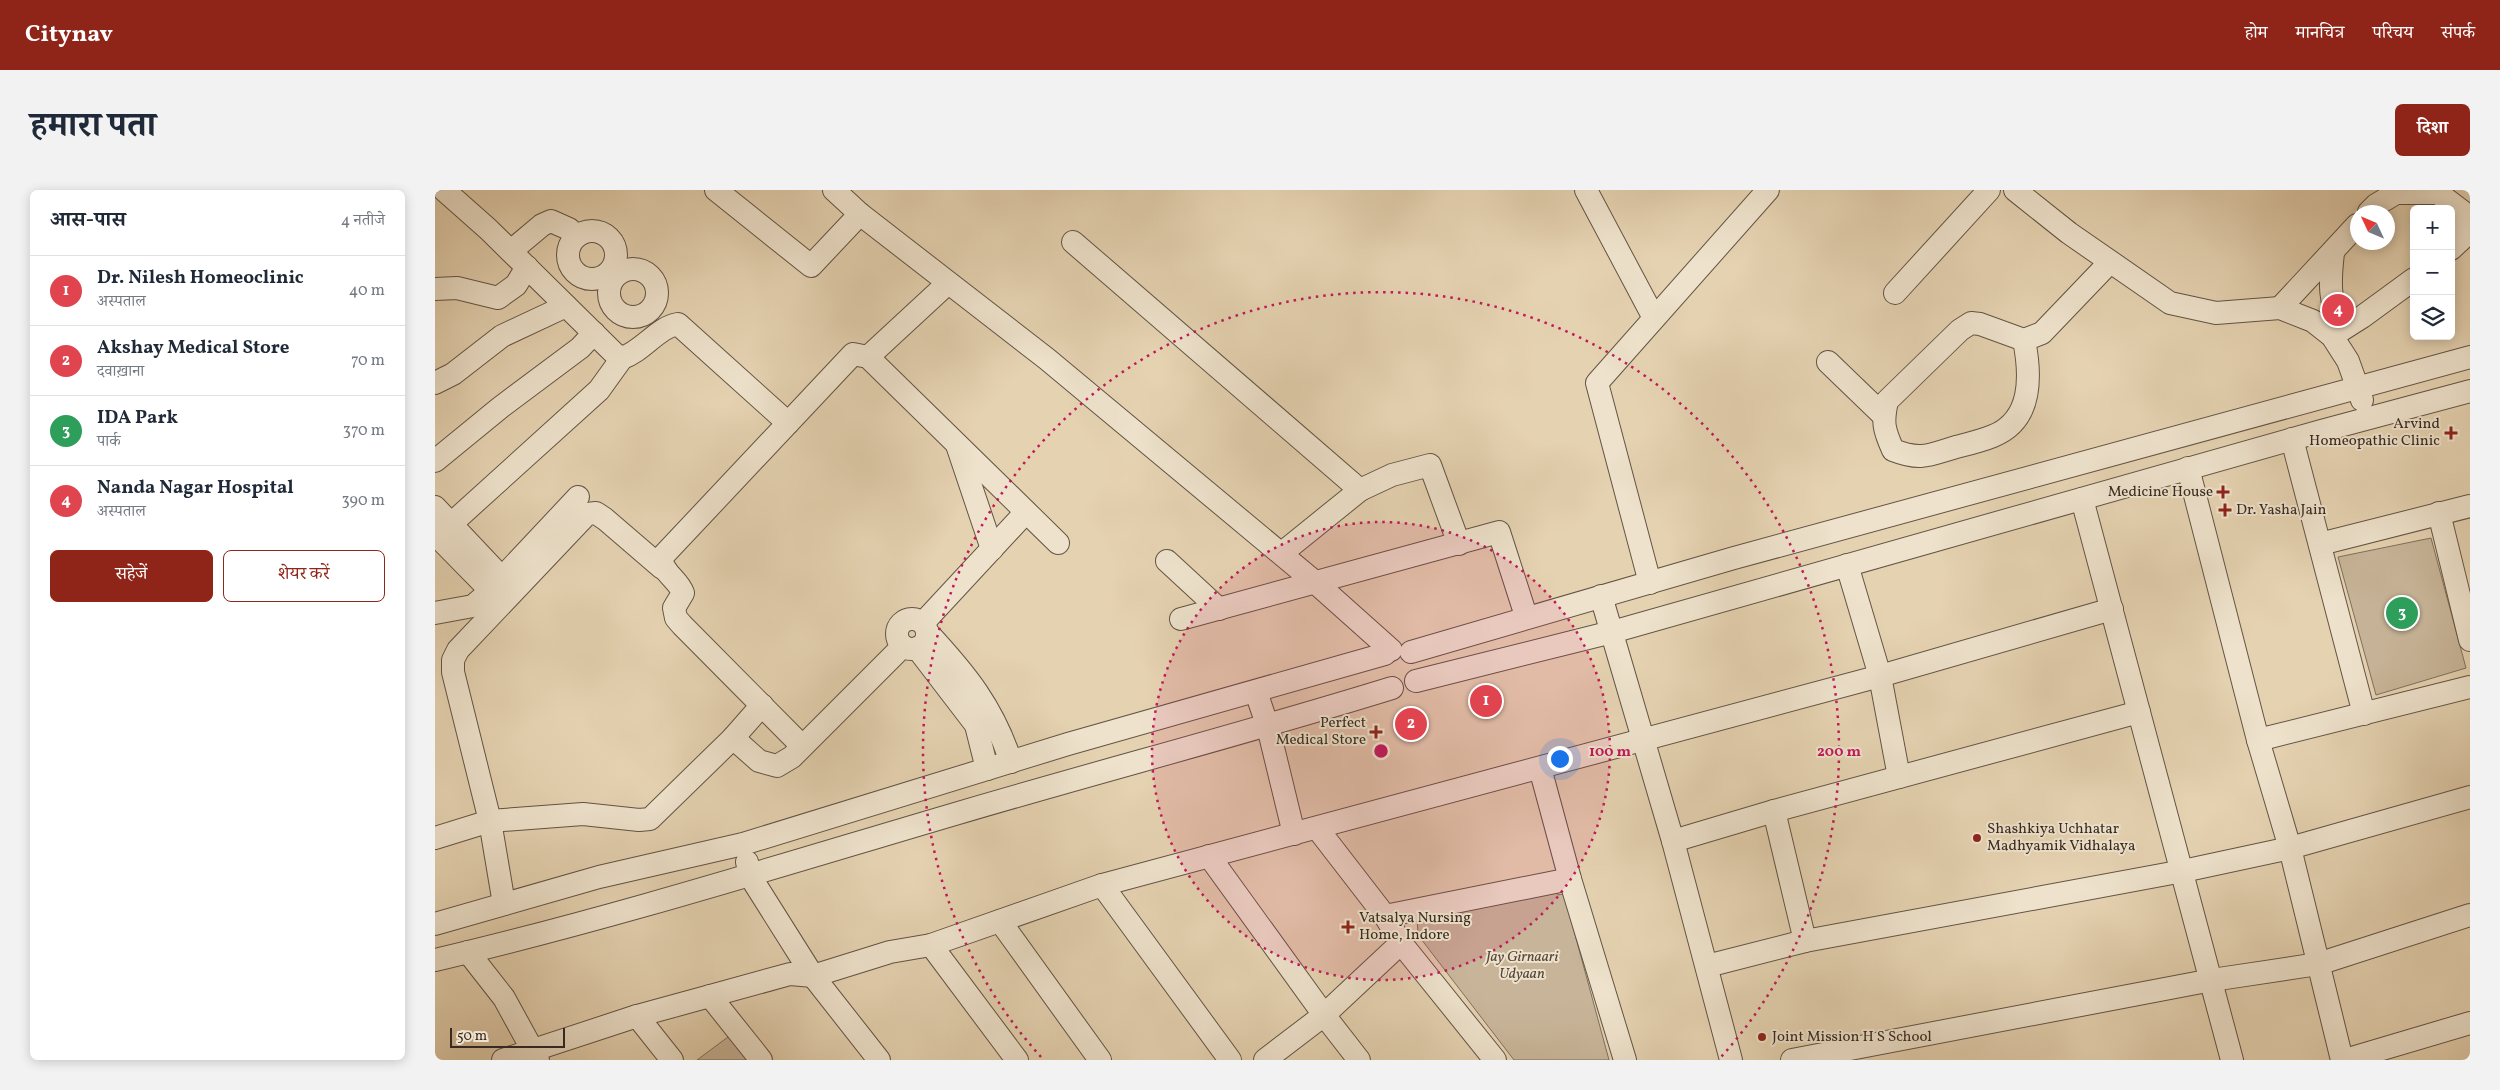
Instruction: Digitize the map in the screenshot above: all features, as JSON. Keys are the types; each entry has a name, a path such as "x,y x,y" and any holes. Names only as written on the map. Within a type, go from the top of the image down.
{"street":[{"path":"445,190 622,358"},
{"path":"716,190 811,266 860,214"},
{"path":"834,190 860,214 1047,359 1317,583 1396,652 1419,662 1419,675 1416,681"},
{"path":"1586,190 1654,318"},
{"path":"1649,583 1597,383 1768,190"},
{"path":"1895,293 1989,190"},
{"path":"2015,190 2069,233 2170,303 2216,314 2280,308 2337,333"},
{"path":"2375,205 2396,192 2438,193 2454,205"},
{"path":"2455,206 2463,212 2467,234 2455,245"},
{"path":"511,251 542,225 551,221 569,229 576,237"},
{"path":"591,231 605,235 611,241 615,256 612,273 596,278 581,276 575,272 570,265 568,250 576,237 591,231"},
{"path":"2280,308 2333,254 2350,233"},
{"path":"1073,242 1360,490"},
{"path":"2333,254 2330,275 2331,302 2337,333 2358,386 2367,418"},
{"path":"2024,340 2028,364 2025,403 2014,423 1994,436 1920,458 1893,450 1884,431 1887,401 1960,330 1971,323 1981,324 2024,340 2042,333 2110,262"},
{"path":"435,289 457,288 498,298 516,285 527,267"},
{"path":"2337,333 2410,282"},
{"path":"868,357 948,283"},
{"path":"435,384 453,374 502,336 566,306"},
{"path":"443,529 599,390 622,358 632,355 667,326 678,324 788,423"},
{"path":"435,461 501,407 580,348 594,333"},
{"path":"662,568 661,558 666,551 853,354 868,357 1059,543"},
{"path":"435,924 599,876 743,844 987,769 1396,652 2358,386 2470,357"},
{"path":"1829,362 1884,416"},
{"path":"435,960 750,876 958,813 1268,726 1392,688 1405,688 1416,681 1612,632 2188,468 2470,391"},
{"path":"2292,439 2364,714"},
{"path":"956,442 992,549"},
{"path":"1282,554 1360,490 1392,474 1430,465 1459,544"},
{"path":"2188,468 2258,740 2290,848 2344,1060 2470,1023"},
{"path":"435,613 473,606 497,584 578,497"},
{"path":"2082,499 2232,1060"},
{"path":"2319,544 2439,512 2470,506"},
{"path":"435,507 443,529 497,584"},
{"path":"733,738 759,760 777,766 792,757 918,637 992,549 1026,512"},
{"path":"2439,512 2470,640"},
{"path":"504,904 490,822 453,672 453,660 458,650 587,514 596,513 605,519 680,585 683,593 674,608 677,618 802,746"},
{"path":"1181,619 1499,532 1526,616"},
{"path":"1167,561 1219,609"},
{"path":"1847,565 1880,676 1899,777"},
{"path":"1601,596 1673,842 1731,1060"},
{"path":"503,1060 535,1056 637,1016 790,974 813,976 890,952 931,945 1103,885 1880,676 2112,610"},
{"path":"918,637 953,660 988,708 1002,734 1011,762"},
{"path":"918,637 976,725 987,769"},
{"path":"1392,688 1386,684 1379,673 1381,659 1396,652"},
{"path":"2258,740 2470,687"},
{"path":"1256,692 1268,726 1294,834"},
{"path":"435,838 490,822 583,814 639,820 650,819 733,738 762,706"},
{"path":"1673,842 1774,811 2139,712"},
{"path":"1540,768 1570,879 1625,1060"},
{"path":"1707,966 1805,941 2183,871 2290,848 2470,798"},
{"path":"1774,811 1805,941"},
{"path":"1317,828 1385,916 1401,942 1495,1060"},
{"path":"743,844 750,876 813,976 879,1060"},
{"path":"1209,856 1324,1015 1359,1060"},
{"path":"1385,916 1570,879"},
{"path":"1103,885 1230,1060"},
{"path":"1793,1060 2212,980 2318,964 2470,915"},
{"path":"1000,921 1100,1060"},
{"path":"1265,1060 1324,1015 1401,942"},
{"path":"931,945 1017,1060"},
{"path":"468,952 504,998 535,1056"},
{"path":"710,996 761,1060"},
{"path":"637,1016 671,1060"},
{"path":"1873,1044 1888,1060"}],"green space":[{"path":"2431,538 2466,668 2376,695 2338,557"},
{"name":"Jay Girnaari Udyaan","path":"1557,890 1558,895 1564,894 1609,1060 1514,1060 1418,935 1417,917"},
{"path":"732,1034 751,1060 697,1060"}],"place":[{"name":"Nanda Nagar Hospital","path":"2338,310"},
{"name":"Arvind Homeopathic Clinic","path":"2451,433"},
{"name":"Medicine House","path":"2223,492"},
{"name":"Dr. Yasha Jain","path":"2225,510"},
{"name":"IDA Park","path":"2402,613"},
{"name":"Dr. Nilesh Homeoclinic","path":"1486,701"},
{"name":"Akshay Medical Store","path":"1411,724"},
{"name":"Perfect Medical Store","path":"1376,732"},
{"name":"Shashkiya Uchhatar Madhyamik Vidhalaya","path":"1977,838"},
{"name":"Vatsalya Nursing Home, Indore","path":"1348,927"},
{"name":"Joint Mission H S School","path":"1762,1037"}]}
